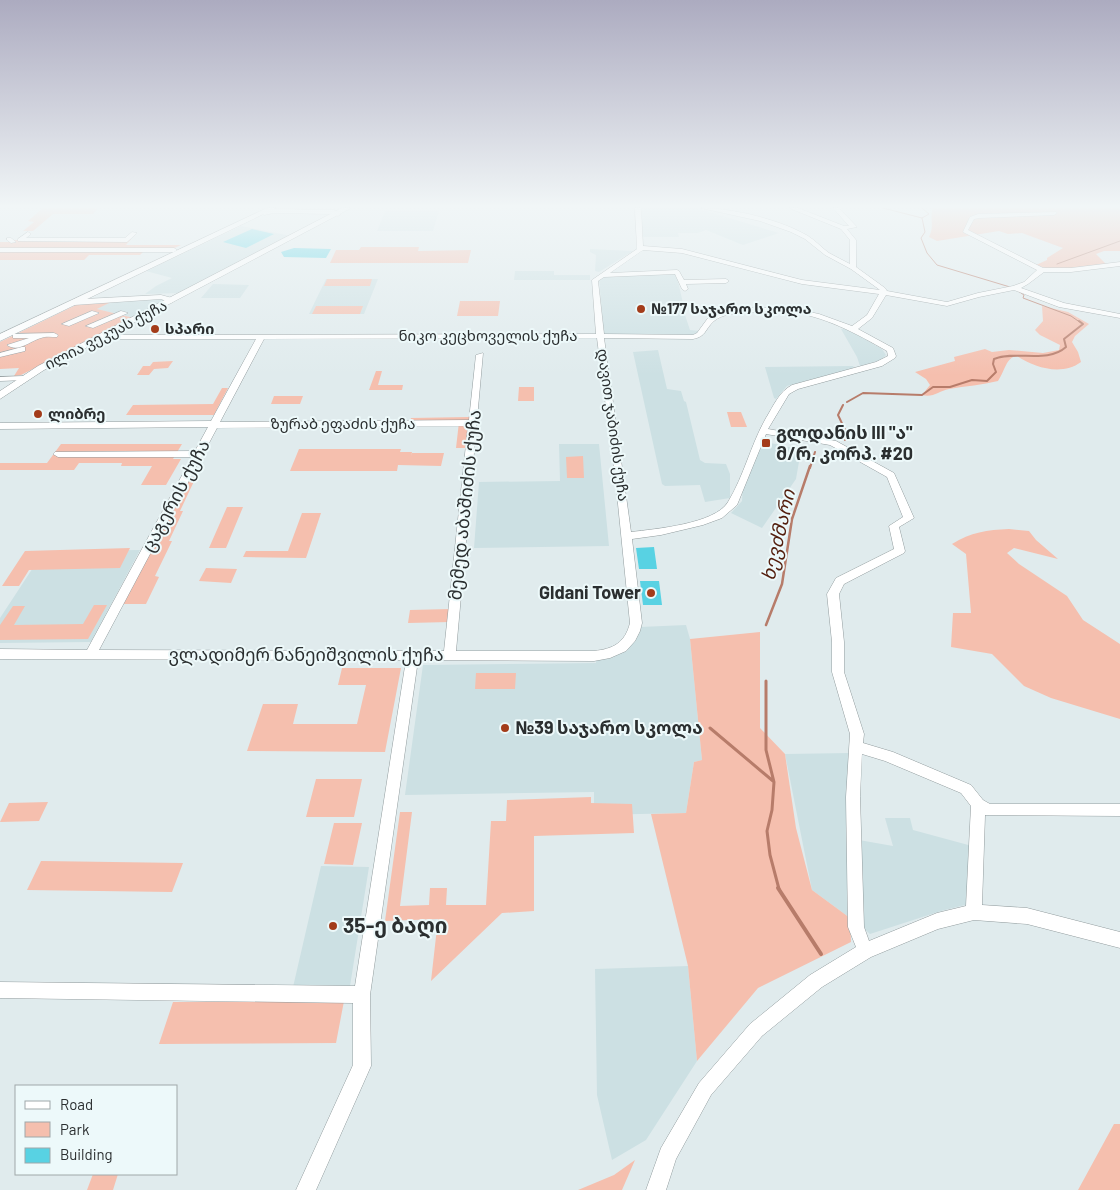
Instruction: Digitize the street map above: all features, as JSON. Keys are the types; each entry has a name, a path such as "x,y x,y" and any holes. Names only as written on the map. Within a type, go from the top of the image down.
{"main road":[{"path":"0,338 157,264"},
{"name":"ილია ვეკუას ქუჩა","path":"0,396 23,378 243,264"}],"street":[{"path":"601,275 620,264"},
{"path":"732,264 776,276 947,304 978,295 1015,288 1026,283 1042,270"},
{"path":"846,264 883,289 884,293"},
{"path":"853,264 853,268"},
{"path":"1029,264 1042,270 1071,270 1120,264"},
{"path":"601,275 677,272 683,286 726,281"},
{"name":"დავით ჯაბიძის ქუჩა","path":"601,275 595,280 602,354 621,484 636,623 631,639 625,646 611,654"},
{"path":"1015,288 1062,305 1120,316"},
{"path":"95,293 95,296 99,297 188,292"},
{"path":"853,329 867,322 872,315 877,300 884,293"},
{"path":"74,303 86,300 161,297 172,299 171,301"},
{"name":"ნიკო კეცხოველის ქუჩა","path":"101,337 693,337 704,331 716,316 745,310 799,311 853,329 890,350 892,356 879,364 795,387 786,392 763,431 732,505 718,516 699,523 660,532 627,536"},
{"path":"66,324 95,313"},
{"path":"90,326 124,313"},
{"path":"0,355 49,332"},
{"name":"ცაგერის ქუჩა","path":"90,654 261,337"},
{"path":"11,345 23,344"},
{"name":"მემედ აბაშიძის ქუჩა","path":"450,655 480,355"},
{"path":"0,379 23,378"},
{"path":"0,383 14,385"},
{"name":"ზურაბ ეფაძის ქუჩა","path":"0,426 473,423"},
{"path":"763,431 833,443 892,475 909,518 894,526 900,551 840,581 833,594 838,642 838,672 857,734 853,796 856,927 865,951"},
{"path":"58,454 198,454"},
{"name":"ვლადიმერ ნანეიშვილის ქუჩა","path":"0,654 594,656 611,654"},
{"path":"306,1190 362,1066 362,995 414,655"},
{"path":"856,747 888,756 966,788 978,804 988,810 1120,810"},
{"path":"974,912 978,804"},
{"path":"656,1190 668,1156 704,1089 756,1030 816,981 865,951 937,921 974,912 1027,916 1120,940"},
{"path":"0,990 362,995"}],"shaded area":[{"path":"162,264 238,264 181,293 145,294 172,278 146,271"},
{"path":"595,264 613,264 599,272 595,271"},
{"path":"515,271 554,271 554,275 590,275 590,280 514,280"},
{"name":"№177 საჯარო სკოლა","path":"676,273 683,303 681,303 683,315 685,315 690,330 700,331 698,333 692,335 604,334 599,279 606,275"},
{"path":"326,279 378,279 364,314 309,314"},
{"path":"213,284 249,285 240,298 201,298"},
{"path":"169,299 134,318 96,309 114,300"},
{"path":"841,329 847,329 882,349 886,355 881,360 860,366"},
{"path":"658,350 667,389 681,391 686,402 700,460 705,463 726,464 730,474 730,498 705,502 700,485 665,486 662,484 633,352"},
{"path":"853,366 854,368 787,386 776,399 774,398 765,367"},
{"path":"762,441 801,450 796,479 762,528 731,513 742,501 743,481"},
{"path":"559,444 599,444 609,546 474,548 479,482 560,481"},
{"path":"140,550 91,642 0,643 0,618 44,551"},
{"path":"686,625 690,639 702,760 694,762 686,813 594,815 594,792 405,795 423,665 596,663 596,659 611,658 630,645 640,627"},
{"path":"850,753 850,918 812,890 785,754"},
{"path":"885,818 910,818 913,830 972,846 969,904 870,934 862,927 859,840 893,846"},
{"name":"35-ე ბაღი","path":"321,866 369,867 350,986 293,987"},
{"path":"688,966 697,1061 646,1140 612,1160 597,1095 595,969"}],"green space":[{"path":"1106,264 1071,269 1044,268 1036,265"},
{"path":"327,279 372,279 370,286 324,286"},
{"path":"113,301 97,309 134,318 21,375 14,376 19,368 0,369 0,342 82,302"},
{"path":"460,301 500,301 498,316 457,316"},
{"path":"316,306 363,306 360,314 312,314"},
{"path":"1042,306 1068,312 1089,324 1075,336 1072,342 1081,362 1066,369 1049,369 1032,364 1017,356 1010,359 998,381 949,389 929,396 922,395 930,385 926,379 915,372 955,361 954,357 985,349 992,352 1009,350 1043,353 1059,350 1060,345 1040,335 1035,330 1043,321"},
{"path":"173,361 168,368 154,369 149,375 137,375 143,366 150,366 153,362"},
{"path":"376,371 382,371 378,385 403,385 402,390 369,390"},
{"path":"519,387 534,387 534,401 518,401"},
{"path":"222,388 228,388 214,415 126,415 133,405 213,404"},
{"path":"274,396 303,396 300,404 271,404"},
{"path":"727,412 741,412 747,427 731,427"},
{"path":"470,417 467,448 456,448 459,422 410,422 411,418"},
{"path":"61,444 182,444 173,459 181,459 166,485 141,485 152,466 121,466 122,463 79,463 74,470 0,470 0,463 47,463"},
{"path":"299,449 401,449 400,452 412,452 411,456 412,453 444,453 441,466 398,465 397,471 290,471"},
{"path":"583,456 584,478 567,478 566,457"},
{"path":"187,477 196,477 180,511 183,511 169,541 172,541 155,576 159,577 146,604 123,604"},
{"path":"227,507 243,507 226,548 209,548"},
{"path":"302,513 321,513 306,558 243,557 246,551 288,551"},
{"path":"1009,529 1029,531 1036,540 1058,559 1014,548 1007,553 1019,564 1067,596 1083,620 1120,644 1120,719 1051,698 1024,686 992,654 951,647 953,613 971,613 966,554 952,544 979,532"},
{"path":"130,548 120,568 29,570 19,586 2,586 25,551"},
{"path":"206,568 237,569 231,583 199,581"},
{"path":"94,605 107,605 88,639 0,640 0,625 13,606 25,606 14,625 83,624"},
{"path":"451,609 450,622 408,623 410,610"},
{"path":"760,632 760,728 785,754 796,828 812,890 850,918 851,942 758,988 697,1061 688,966 651,814 686,813 694,762 702,760 690,639"},
{"path":"342,668 401,668 385,752 247,751 263,704 298,704 293,724 357,724 366,685 338,685"},
{"path":"476,673 516,673 515,689 475,689"},
{"path":"316,779 362,779 354,817 306,817"},
{"path":"591,797 591,803 632,804 634,833 534,836 534,911 502,913 431,981 438,919 385,921 400,812 412,812 400,906 429,905 430,888 447,888 446,905 486,905 491,821 506,821 507,800"},
{"path":"48,802 39,821 0,822 9,803"},
{"path":"334,823 362,823 353,865 324,864"},
{"path":"41,861 183,863 172,892 27,890"},
{"path":"344,1001 336,1043 159,1044 173,1002"},
{"path":"1114,1124 1120,1124 1120,1190 1078,1190"},
{"path":"635,1160 622,1190 578,1190 614,1175"},
{"path":"93,1175 118,1175 113,1190 87,1190"}],"building":[{"name":"Gldani Tower","path":"654,547 657,569 639,569 636,548"},
{"name":"Gldani Tower","path":"640,581 659,581 662,605 643,605"}],"waterway":[{"name":"ხევძმარი","path":"936,264 1010,287"},
{"name":"ხევძმარი","path":"1018,291 1024,295 1023,298 1071,316 1081,323"},
{"name":"ხევძმარი","path":"847,402 863,393 922,395 933,387 950,387 972,380 987,381 996,372 993,364 994,359 1012,356 1050,355 1066,347 1064,339 1083,324 1079,321"},
{"name":"ხევძმარი","path":"843,405 838,415 848,436 845,440"},
{"name":"ხევძმარი","path":"810,468 815,452"},
{"name":"ხევძმარი","path":"766,625 782,584 792,519 810,466"},
{"name":"ხევძმარი","path":"766,681 766,750 774,782 772,810 767,831 770,855 779,889"},
{"path":"710,728 773,781"},
{"name":"ხევძმარი","path":"778,888 821,954"}],"place":[{"name":"№177 საჯარო სკოლა","path":"641,309"},
{"name":"სპარი","path":"155,329"},
{"name":"ლიბრე","path":"38,414"},
{"name":"გლდანის III \"ა\" მ/რ, კორპ. #20","path":"766,443"},
{"name":"Gldani Tower","path":"651,593"},
{"name":"№39 საჯარო სკოლა","path":"505,728"},
{"name":"35-ე ბაღი","path":"333,926"}]}
